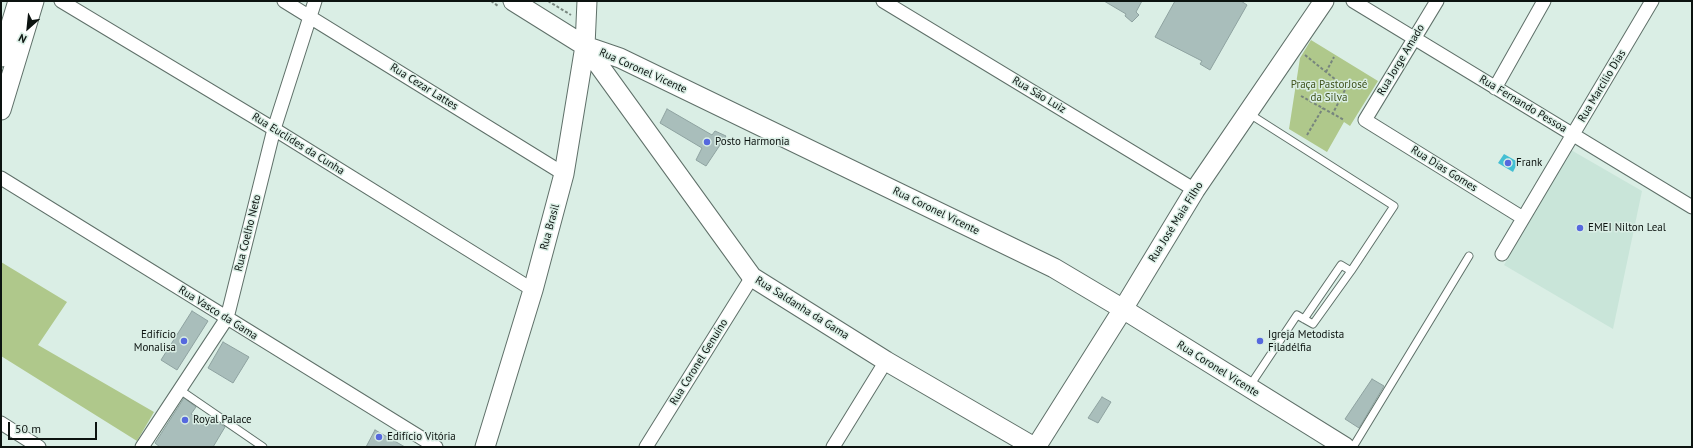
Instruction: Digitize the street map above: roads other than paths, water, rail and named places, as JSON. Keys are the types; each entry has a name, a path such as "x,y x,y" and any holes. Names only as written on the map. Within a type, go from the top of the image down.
{"street":[{"path":"1,57 18,1"},
{"path":"1,110 34,1"},
{"name":"Rua Euclides da Cunha","path":"61,1 274,129 533,290"},
{"name":"Rua Cezar Lattes","path":"284,1 564,174"},
{"name":"Rua Coelho Neto","path":"142,447 227,318 274,129 315,1"},
{"name":"Rua Coronel Vicente","path":"513,1 585,46 620,58 1054,268 1123,309 1345,447"},
{"name":"Rua Brasil","path":"485,447 533,290 564,174 585,46 587,1"},
{"name":"Rua São Luiz","path":"883,1 1195,190"},
{"name":"Rua José Maia Filho","path":"1035,447 1123,309 1195,190 1324,1"},
{"name":"Rua Fernando Pessoa","path":"1353,1 1692,207"},
{"name":"Rua Jorge Amado","path":"1365,120 1437,1"},
{"path":"1495,88 1544,1"},
{"name":"Rua Marcílio Dias","path":"1502,254 1652,1"},
{"name":"Rua Saldanha da Gama","path":"585,46 752,277 886,361 1035,447"},
{"name":"Rua Dias Gomes","path":"1365,120 1523,218"},
{"name":"Rua Vasco da Gama","path":"1,178 436,447"},
{"name":"Rua Coronel Genuíno","path":"646,447 752,277"},
{"path":"833,447 886,361"},
{"path":"1,423 39,447"}],"lane":[{"path":"1247,113 1394,206 1352,271 1313,324 1297,315 1249,388"},
{"path":"1353,447 1468,256"},
{"path":"1304,319 1341,265 1352,271"},
{"path":"180,390 263,447"}],"water":[{"name":"Frank","path":"1504,154 1518,162 1513,172 1498,163"}],"place":[{"name":"Posto Harmonia","path":"707,142"},
{"name":"Frank","path":"1508,163"},
{"name":"EMEI Nilton Leal","path":"1580,228"},
{"name":"Edifício Monalisa","path":"184,341"},
{"name":"Igreja Metodista Filadélfia","path":"1260,341"},
{"name":"Royal Palace","path":"185,420"},
{"name":"Edifício Vitória","path":"379,437"}],"park label":[{"name":"Praça PastorJosé da Silva","path":"1329,91"}]}
